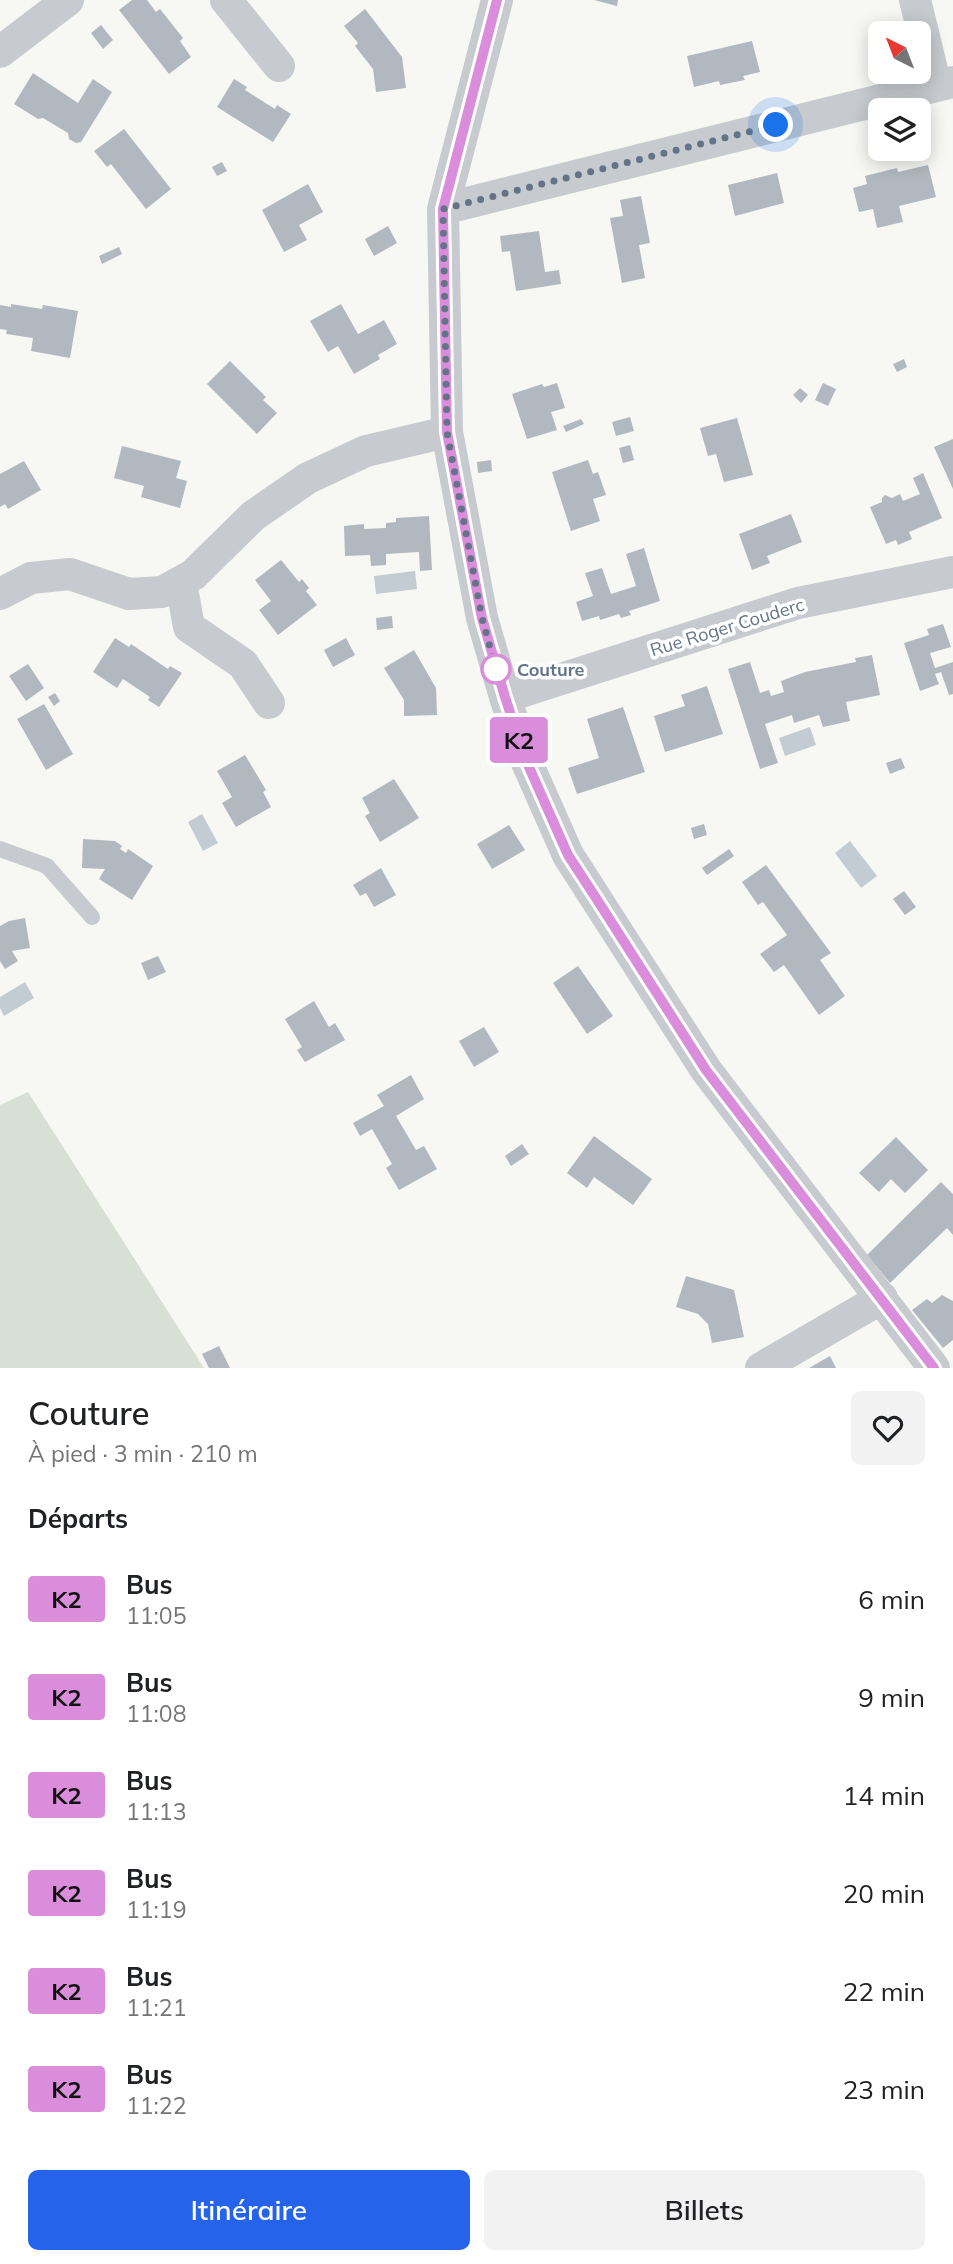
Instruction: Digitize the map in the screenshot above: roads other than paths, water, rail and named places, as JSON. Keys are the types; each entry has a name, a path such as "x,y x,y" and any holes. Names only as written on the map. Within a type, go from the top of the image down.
{"street":[{"path":"0,52 68,0"},
{"path":"226,0 279,66"},
{"path":"498,0 443,209 447,432 482,618 505,697 525,758 568,855 706,1070 934,1368"},
{"path":"443,209 944,84 915,0"},
{"path":"0,594 31,578 70,574 129,594 162,592 193,575 253,516 308,478 366,451 447,432"},
{"name":"Rue Roger Couderc","path":"505,697 798,603 953,572"},
{"path":"181,582 189,627 243,664 269,704"},
{"path":"761,1368 881,1298"}],"lane":[{"path":"0,849 47,866 92,917"}],"place":[{"name":"Couture","path":"496,669"}]}
